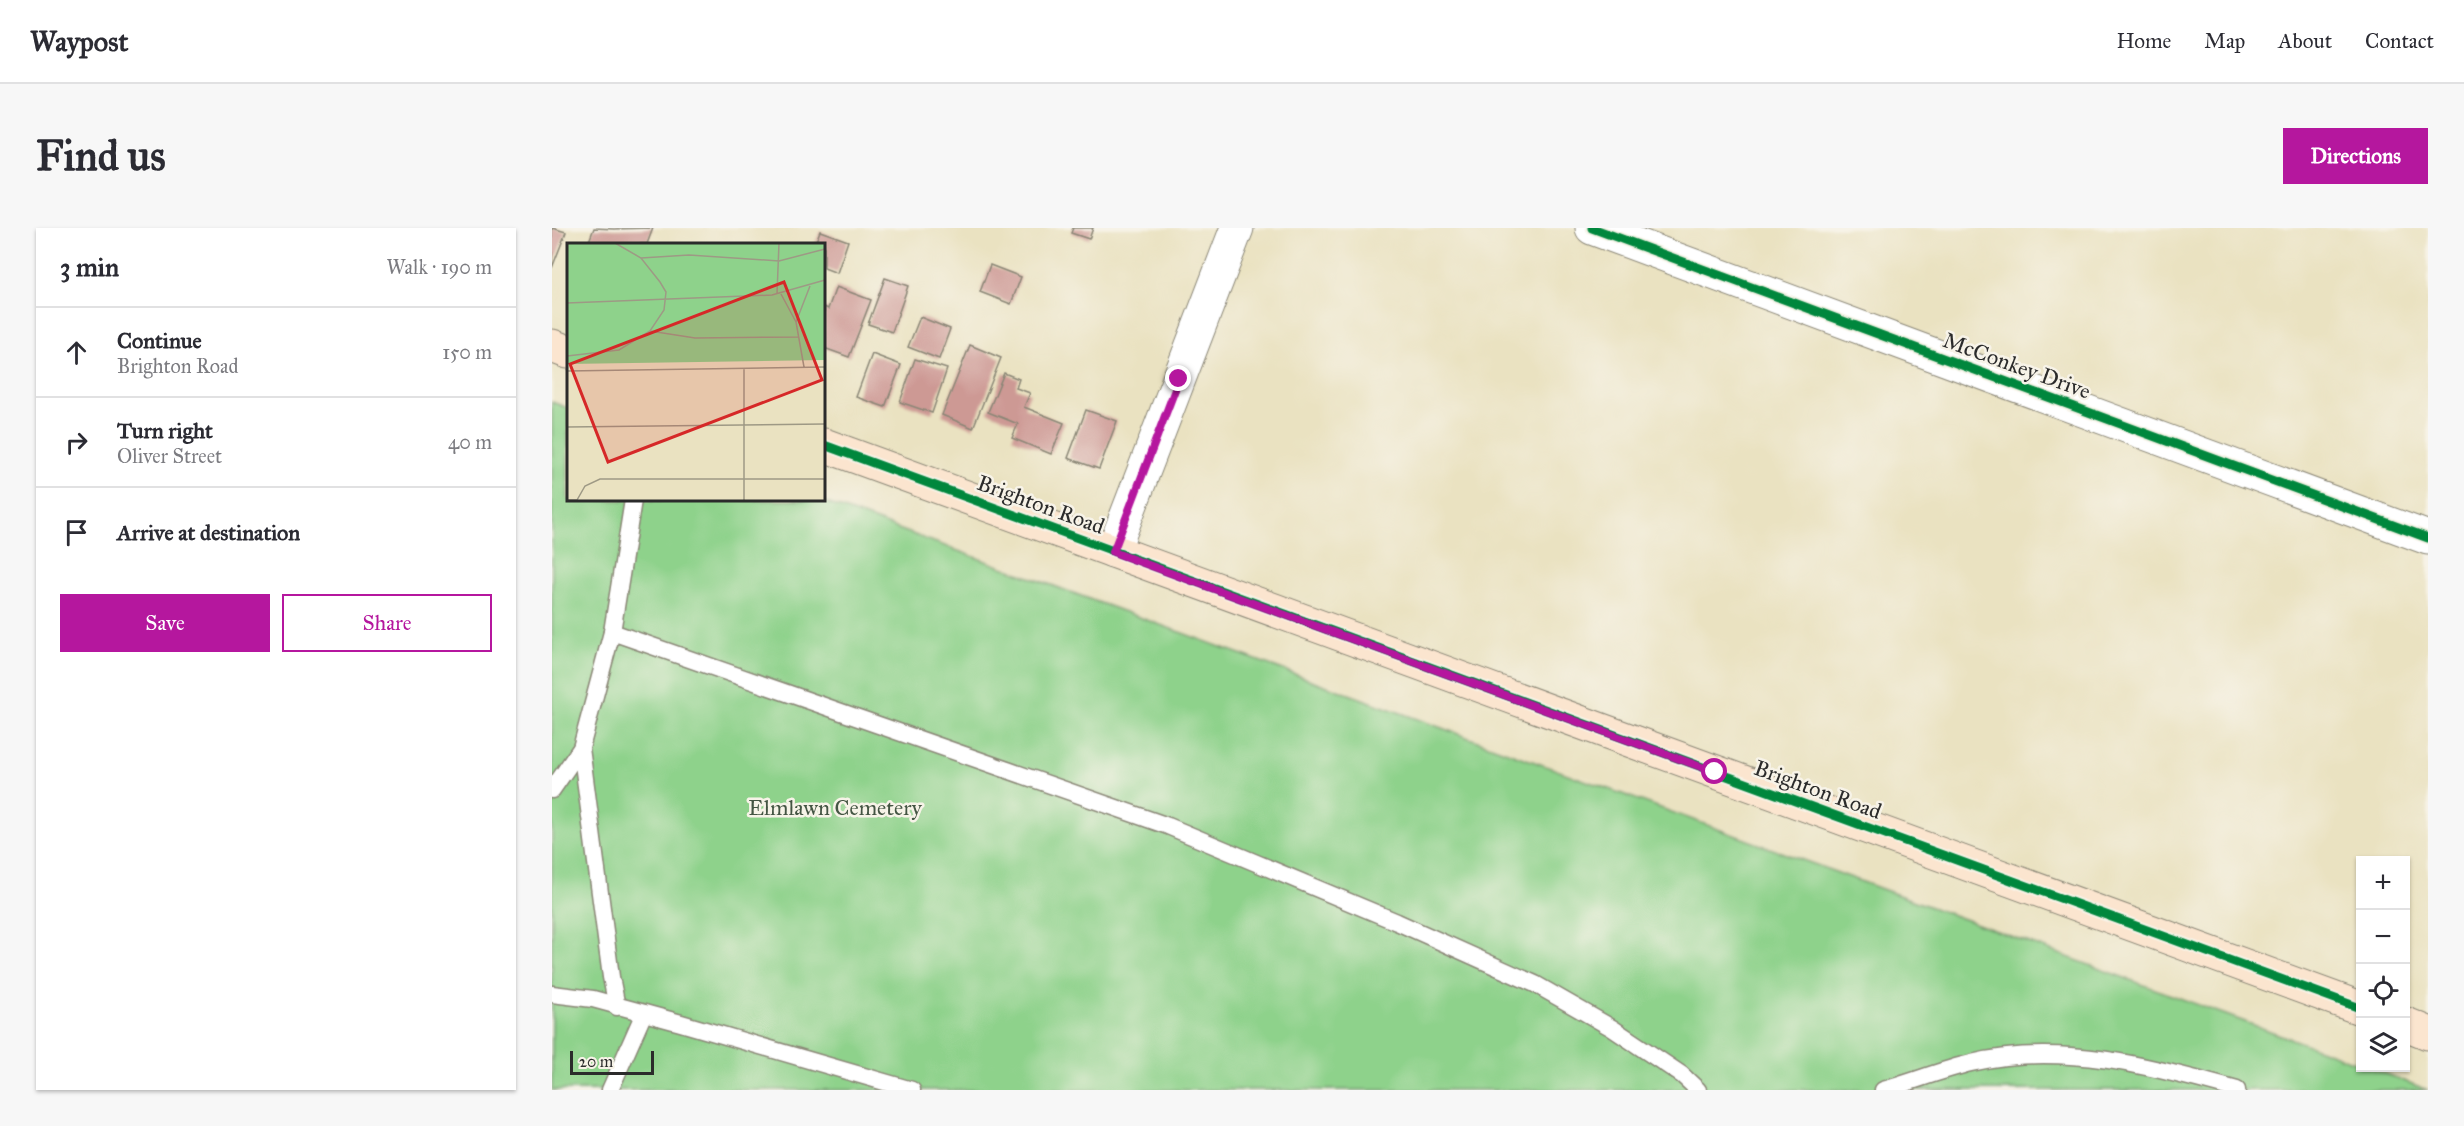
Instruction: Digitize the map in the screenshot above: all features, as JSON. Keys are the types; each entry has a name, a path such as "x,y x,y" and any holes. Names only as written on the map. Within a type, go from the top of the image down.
{"street":[{"path":"1113,552 1237,228"},
{"name":"McConkey Drive","path":"1592,228 2428,538"},
{"path":"552,346 567,352"},
{"name":"Brighton Road","path":"825,445 2356,1006"},
{"path":"2410,1026 2428,1033"}],"lane":[{"path":"552,790 581,748 612,632 633,501"},
{"path":"612,632 1168,826 1397,922 1535,984 1612,1028 1682,1075 1698,1090"},
{"path":"581,748 611,977 617,1007"},
{"path":"552,994 592,999 912,1090"},
{"path":"610,1090 644,1013"},
{"path":"1883,1090 1971,1063 2015,1057 2064,1055 2109,1060 2174,1072 2238,1090"}],"green space":[{"name":"Elmlawn Cemetery","path":"552,402 567,408 567,501 822,501 2356,1063 2356,1072 2381,1072 2428,1090 552,1090"}],"building":[{"path":"552,228 566,232 552,268"},
{"path":"594,228 653,228 647,243 588,243"},
{"path":"1073,228 1093,228 1089,239 1071,233"},
{"path":"820,231 848,241 837,273 825,268 825,243 815,243"},
{"path":"990,265 1021,277 1011,304 980,292"},
{"path":"885,278 908,286 892,332 868,324"},
{"path":"836,287 871,300 849,357 825,348 825,308 828,309"},
{"path":"920,317 950,329 939,359 908,347"},
{"path":"970,345 1001,358 973,428 942,415"},
{"path":"872,354 901,365 885,407 856,397"},
{"path":"915,359 947,369 932,413 900,402"},
{"path":"1004,373 1019,379 1016,388 1030,393 1024,407 1064,423 1051,454 1012,438 1018,424 988,412"},
{"path":"1086,410 1117,421 1099,469 1068,458"}],"cycle path":[{"path":"1592,228 2428,538"},
{"path":"825,445 2356,1007"}],"route":[{"path":"1179,379 1113,552 1715,772"}]}
